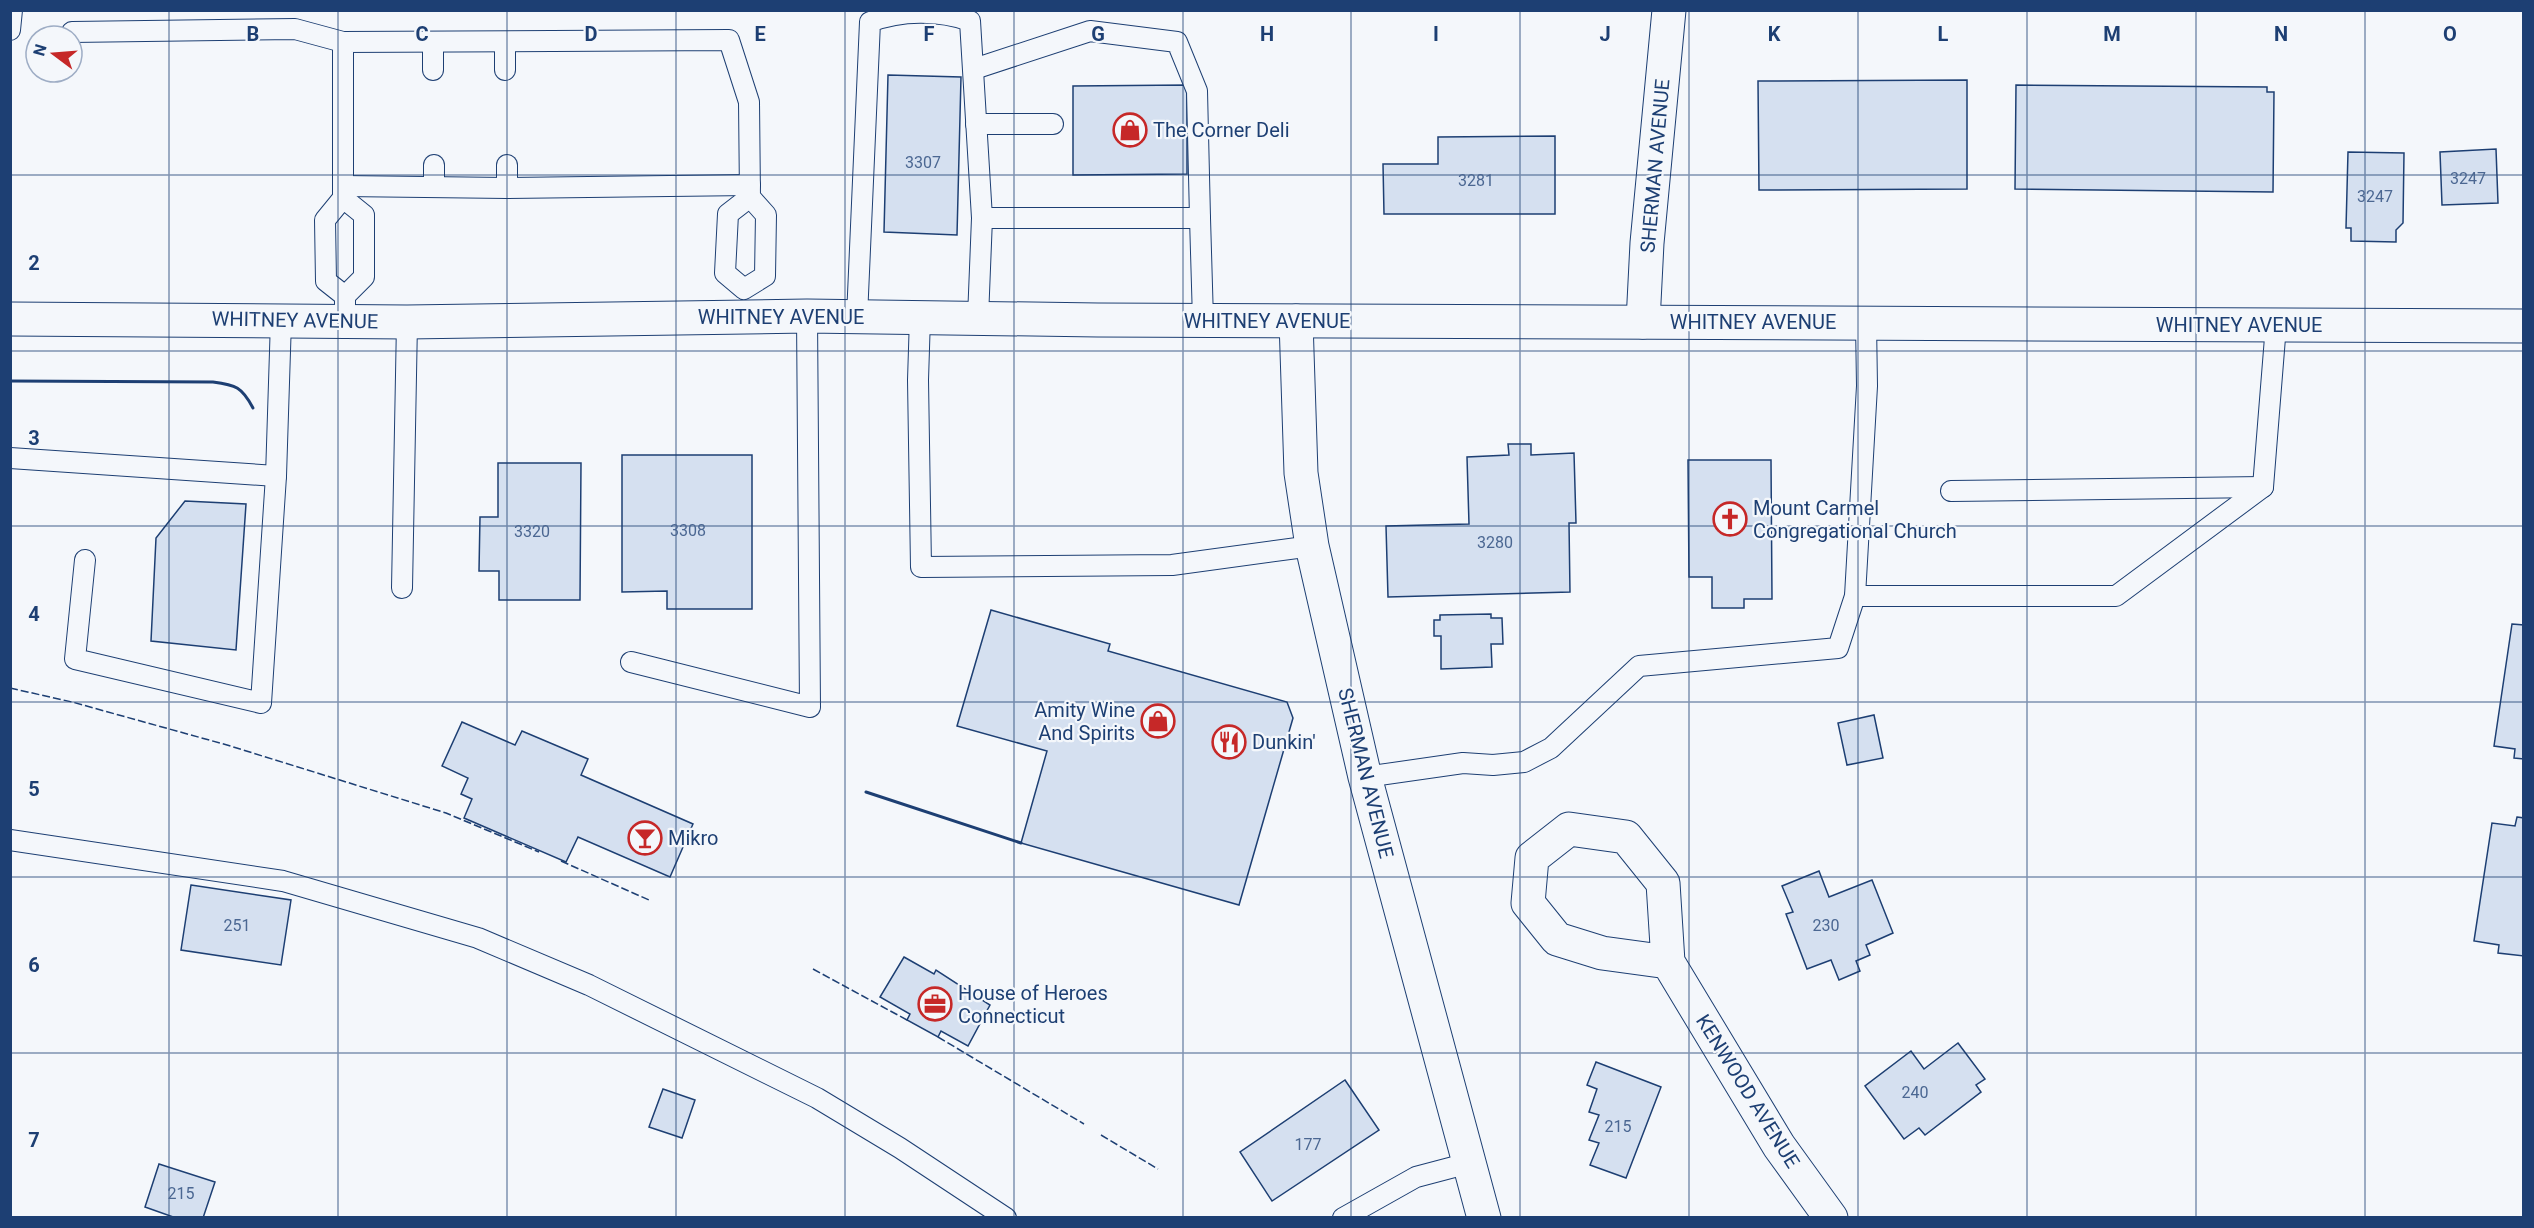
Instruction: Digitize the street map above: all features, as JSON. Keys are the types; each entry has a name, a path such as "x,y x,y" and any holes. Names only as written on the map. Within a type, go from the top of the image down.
{"main road":[{"name":"SHERMAN AVENUE","path":"1643,322 1647,243 1669,10"},
{"name":"WHITNEY AVENUE","path":"10,319 281,320 345,309 407,322 745,303 807,316 857,317 2523,326"},
{"name":"SHERMAN AVENUE","path":"1296,321 1301,473 1311,546 1365,777 1484,1218"},
{"name":"KENWOOD AVENUE","path":"1668,962 1602,953 1557,939 1528,903 1532,858 1569,829 1626,837 1663,883 1668,962 1779,1146 1831,1218"}],"lane":[{"path":"10,30 12,10"},
{"path":"857,317 870,22 891,14 951,14 970,21 982,219 978,318"},
{"path":"84,32 295,29 343,42 729,40 749,102 750,191 766,215 765,276 745,303 725,273 728,214 750,191"},
{"path":"974,69 1090,31 1177,42 1197,91 1203,320"},
{"path":"343,42 343,192 325,220 326,280 345,309 364,277 364,215 343,192"},
{"path":"433,42 433,70"},
{"path":"504,42 505,70"},
{"path":"976,124 1053,124"},
{"path":"434,165 434,187"},
{"path":"507,165 507,188"},
{"path":"343,192 434,187 750,191"},
{"path":"982,219 1200,218"},
{"path":"632,662 810,707 807,316"},
{"path":"920,317 918,380 921,567 1172,565 1311,546"},
{"path":"85,560 75,659 261,703 276,476 281,320"},
{"path":"402,588 407,322"},
{"path":"1365,777 1463,763 1493,765 1524,762 1551,748 1640,666 1838,648 1855,596 1867,386 1866,323"},
{"path":"1855,596 2116,596 2263,487 2276,325"},
{"path":"10,458 276,476"},
{"path":"1951,492 2263,487"},
{"path":"10,840 283,880 478,938 589,985 817,1098 900,1148 1006,1218"},
{"path":"1343,1218 1416,1178 1469,1163"}],"building":[{"path":"888,75 961,77 957,235 884,232"},
{"path":"1967,80 1967,189 1759,190 1758,81"},
{"name":"The Corner Deli","path":"1187,85 1187,174 1073,175 1073,86"},
{"path":"2016,85 2267,87 2267,92 2274,92 2273,192 2015,189"},
{"path":"1555,136 1555,214 1384,214 1383,164 1438,164 1438,137"},
{"path":"2496,149 2498,203 2442,205 2440,152"},
{"path":"2348,152 2404,153 2403,223 2396,230 2396,242 2351,241 2351,228 2346,228"},
{"path":"1508,444 1531,444 1531,455 1574,453 1576,523 1569,523 1570,592 1388,597 1386,526 1469,524 1467,457 1509,455"},
{"path":"622,455 752,455 752,609 667,609 667,591 622,592"},
{"name":"Mount Carmel Congregational Church","path":"1688,460 1771,460 1772,599 1744,599 1744,608 1712,608 1712,577 1689,577"},
{"path":"498,463 581,463 580,600 499,600 499,571 479,571 480,517 498,517"},
{"path":"185,501 246,504 236,650 151,641 156,538"},
{"path":"991,610 1110,644 1108,651 1287,702 1293,718 1239,905 1021,843 1047,751 957,726"},
{"path":"1491,614 1491,618 1502,618 1503,644 1491,644 1492,667 1441,669 1441,636 1434,636 1434,620 1440,620 1440,615"},
{"path":"2512,624 2524,625 2524,759 2514,758 2515,749 2494,746"},
{"path":"1874,715 1883,758 1847,765 1838,723"},
{"path":"462,722 515,745 522,731 588,759 581,775 693,824 670,877 578,837 566,862 464,818 472,799 461,794 468,778 442,766"},
{"path":"2517,817 2524,818 2524,956 2498,953 2499,945 2474,941 2492,823 2515,826"},
{"path":"1819,871 1829,897 1872,880 1893,933 1866,945 1870,955 1856,961 1860,971 1839,980 1831,960 1807,969 1786,914 1793,912 1782,886"},
{"path":"191,885 291,900 281,965 181,950"},
{"path":"904,957 934,974 936,970 990,1005 968,1046 941,1031 938,1037 907,1020 910,1014 880,997"},
{"path":"1958,1043 1985,1079 1976,1085 1981,1092 1925,1135 1919,1128 1904,1139 1865,1086 1911,1051 1924,1069"},
{"path":"1596,1062 1661,1087 1626,1178 1590,1165 1599,1143 1589,1140 1599,1115 1589,1112 1597,1089 1587,1085"},
{"path":"1345,1080 1379,1130 1272,1201 1240,1152"},
{"path":"663,1089 695,1100 682,1138 649,1127"},
{"path":"159,1164 215,1182 203,1218 176,1218 145,1207"}],"fence":[{"path":"10,688 72,702 227,745 446,813 539,852"},
{"path":"561,861 649,900"},
{"path":"813,969 907,1020"},
{"path":"938,1037 1084,1124"},
{"path":"1101,1135 1158,1169"}],"wall":[{"path":"10,381 213,382 238,388 253,408"},
{"path":"866,792 1021,843"}],"place":[{"name":"The Corner Deli","path":"1130,130"},
{"name":"Mount Carmel Congregational Church","path":"1730,519"},
{"name":"Amity Wine And Spirits","path":"1158,721"},
{"name":"Dunkin'","path":"1229,742"},
{"name":"Mikro","path":"645,838"},
{"name":"House of Heroes Connecticut","path":"935,1004"}]}
